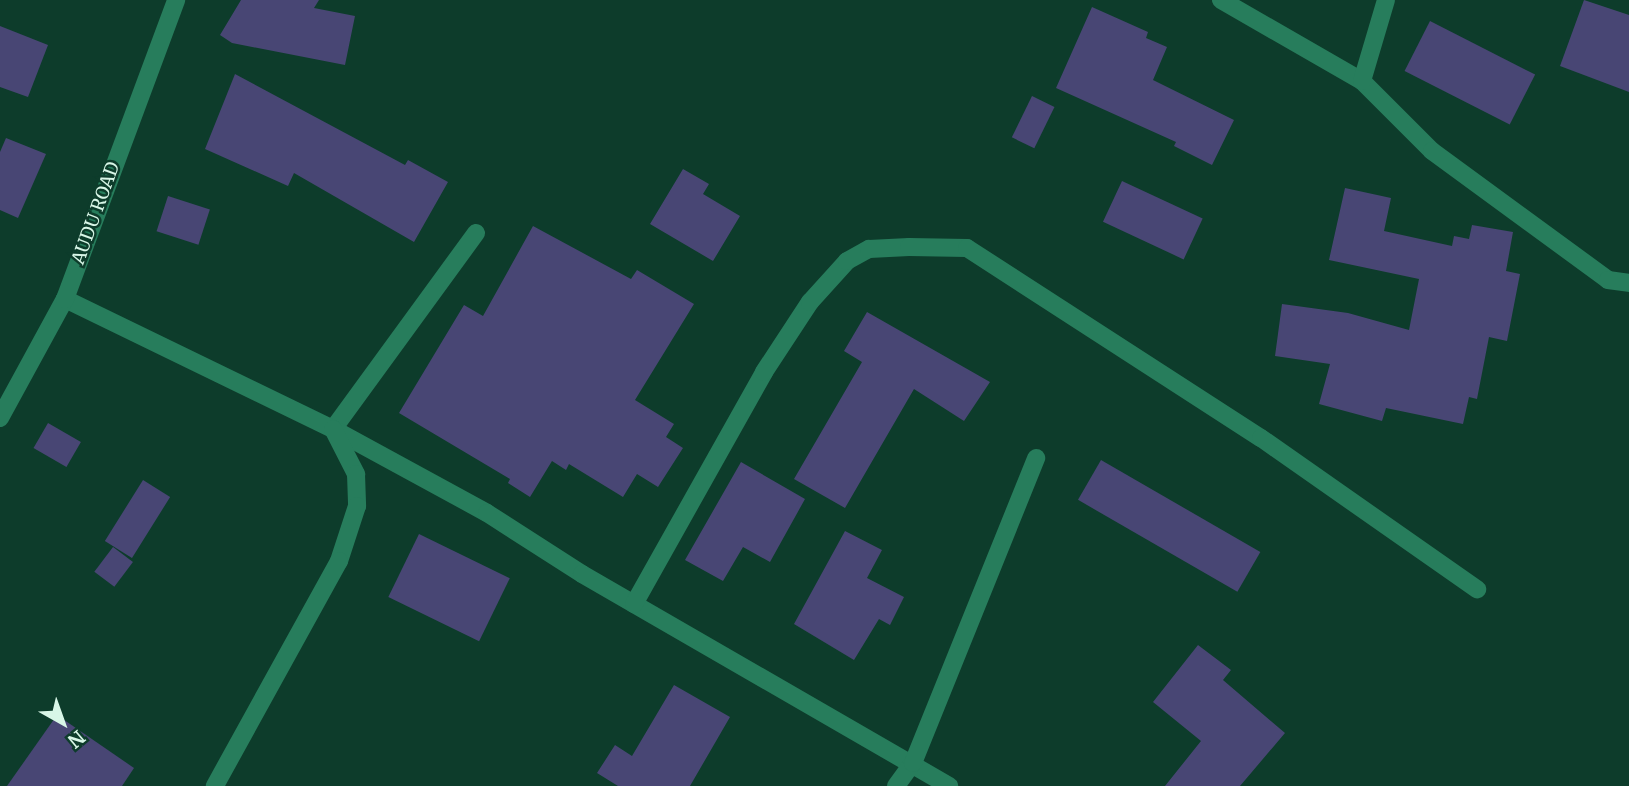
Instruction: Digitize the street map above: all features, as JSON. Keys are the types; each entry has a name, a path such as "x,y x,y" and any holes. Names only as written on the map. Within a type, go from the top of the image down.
{"street":[{"name":"AUDU ROAD","path":"0,418 65,299 177,0"},
{"path":"1221,0 1363,81 1432,152 1608,280 1629,283"},
{"path":"1363,81 1386,0"},
{"path":"333,429 476,233"},
{"path":"634,604 764,372 810,302 847,261 869,249 909,247 967,248 1261,438 1477,589"},
{"path":"65,299 333,429 487,513 634,604 949,786"},
{"path":"215,786 339,561 357,506 356,474 333,429"},
{"path":"896,786 913,763 1036,458"}],"building":[{"path":"241,0 319,0 314,8 355,16 345,65 232,43 220,35"},
{"path":"1584,0 1629,15 1629,92 1560,66"},
{"path":"1092,7 1148,32 1146,38 1167,47 1153,80 1234,120 1212,165 1174,146 1176,142 1056,88"},
{"path":"1430,21 1535,75 1510,124 1405,71"},
{"path":"0,26 48,45 28,97 0,87"},
{"path":"235,74 405,165 408,160 448,182 414,242 294,173 288,186 205,149"},
{"path":"1032,96 1054,107 1034,148 1012,137"},
{"path":"6,138 46,154 18,218 0,210 0,152"},
{"path":"683,169 709,184 703,194 740,216 713,261 650,224"},
{"path":"1122,181 1203,219 1184,259 1103,222"},
{"path":"1345,188 1391,198 1384,231 1452,246 1454,236 1469,239 1472,225 1513,232 1506,271 1520,274 1507,341 1489,337 1477,399 1469,397 1463,424 1386,408 1382,421 1319,404 1330,364 1275,356 1282,304 1348,313 1409,330 1419,279 1329,260"},
{"path":"168,196 210,210 198,245 157,231"},
{"path":"533,226 631,279 637,270 694,304 635,400 674,424 666,437 683,448 658,487 637,474 623,497 569,464 566,470 552,461 530,497 508,483 510,479 399,413 464,305 483,316"},
{"path":"867,312 990,382 964,421 914,389 845,508 794,479 862,362 844,351"},
{"path":"48,423 81,442 66,467 34,448"},
{"path":"1101,460 1260,552 1237,592 1078,500"},
{"path":"741,462 805,499 770,562 743,547 723,581 685,560"},
{"path":"143,480 170,497 132,558 105,541"},
{"path":"845,531 882,550 867,578 904,597 890,625 879,619 854,660 794,624"},
{"path":"419,534 510,578 479,641 388,597"},
{"path":"113,547 133,562 114,587 94,572"},
{"path":"1198,645 1231,670 1223,680 1285,733 1240,786 1165,786 1201,741 1153,702"},
{"path":"674,685 730,717 690,786 618,786 597,773 615,745 632,756"},
{"path":"57,715 134,768 122,786 7,786"}]}
